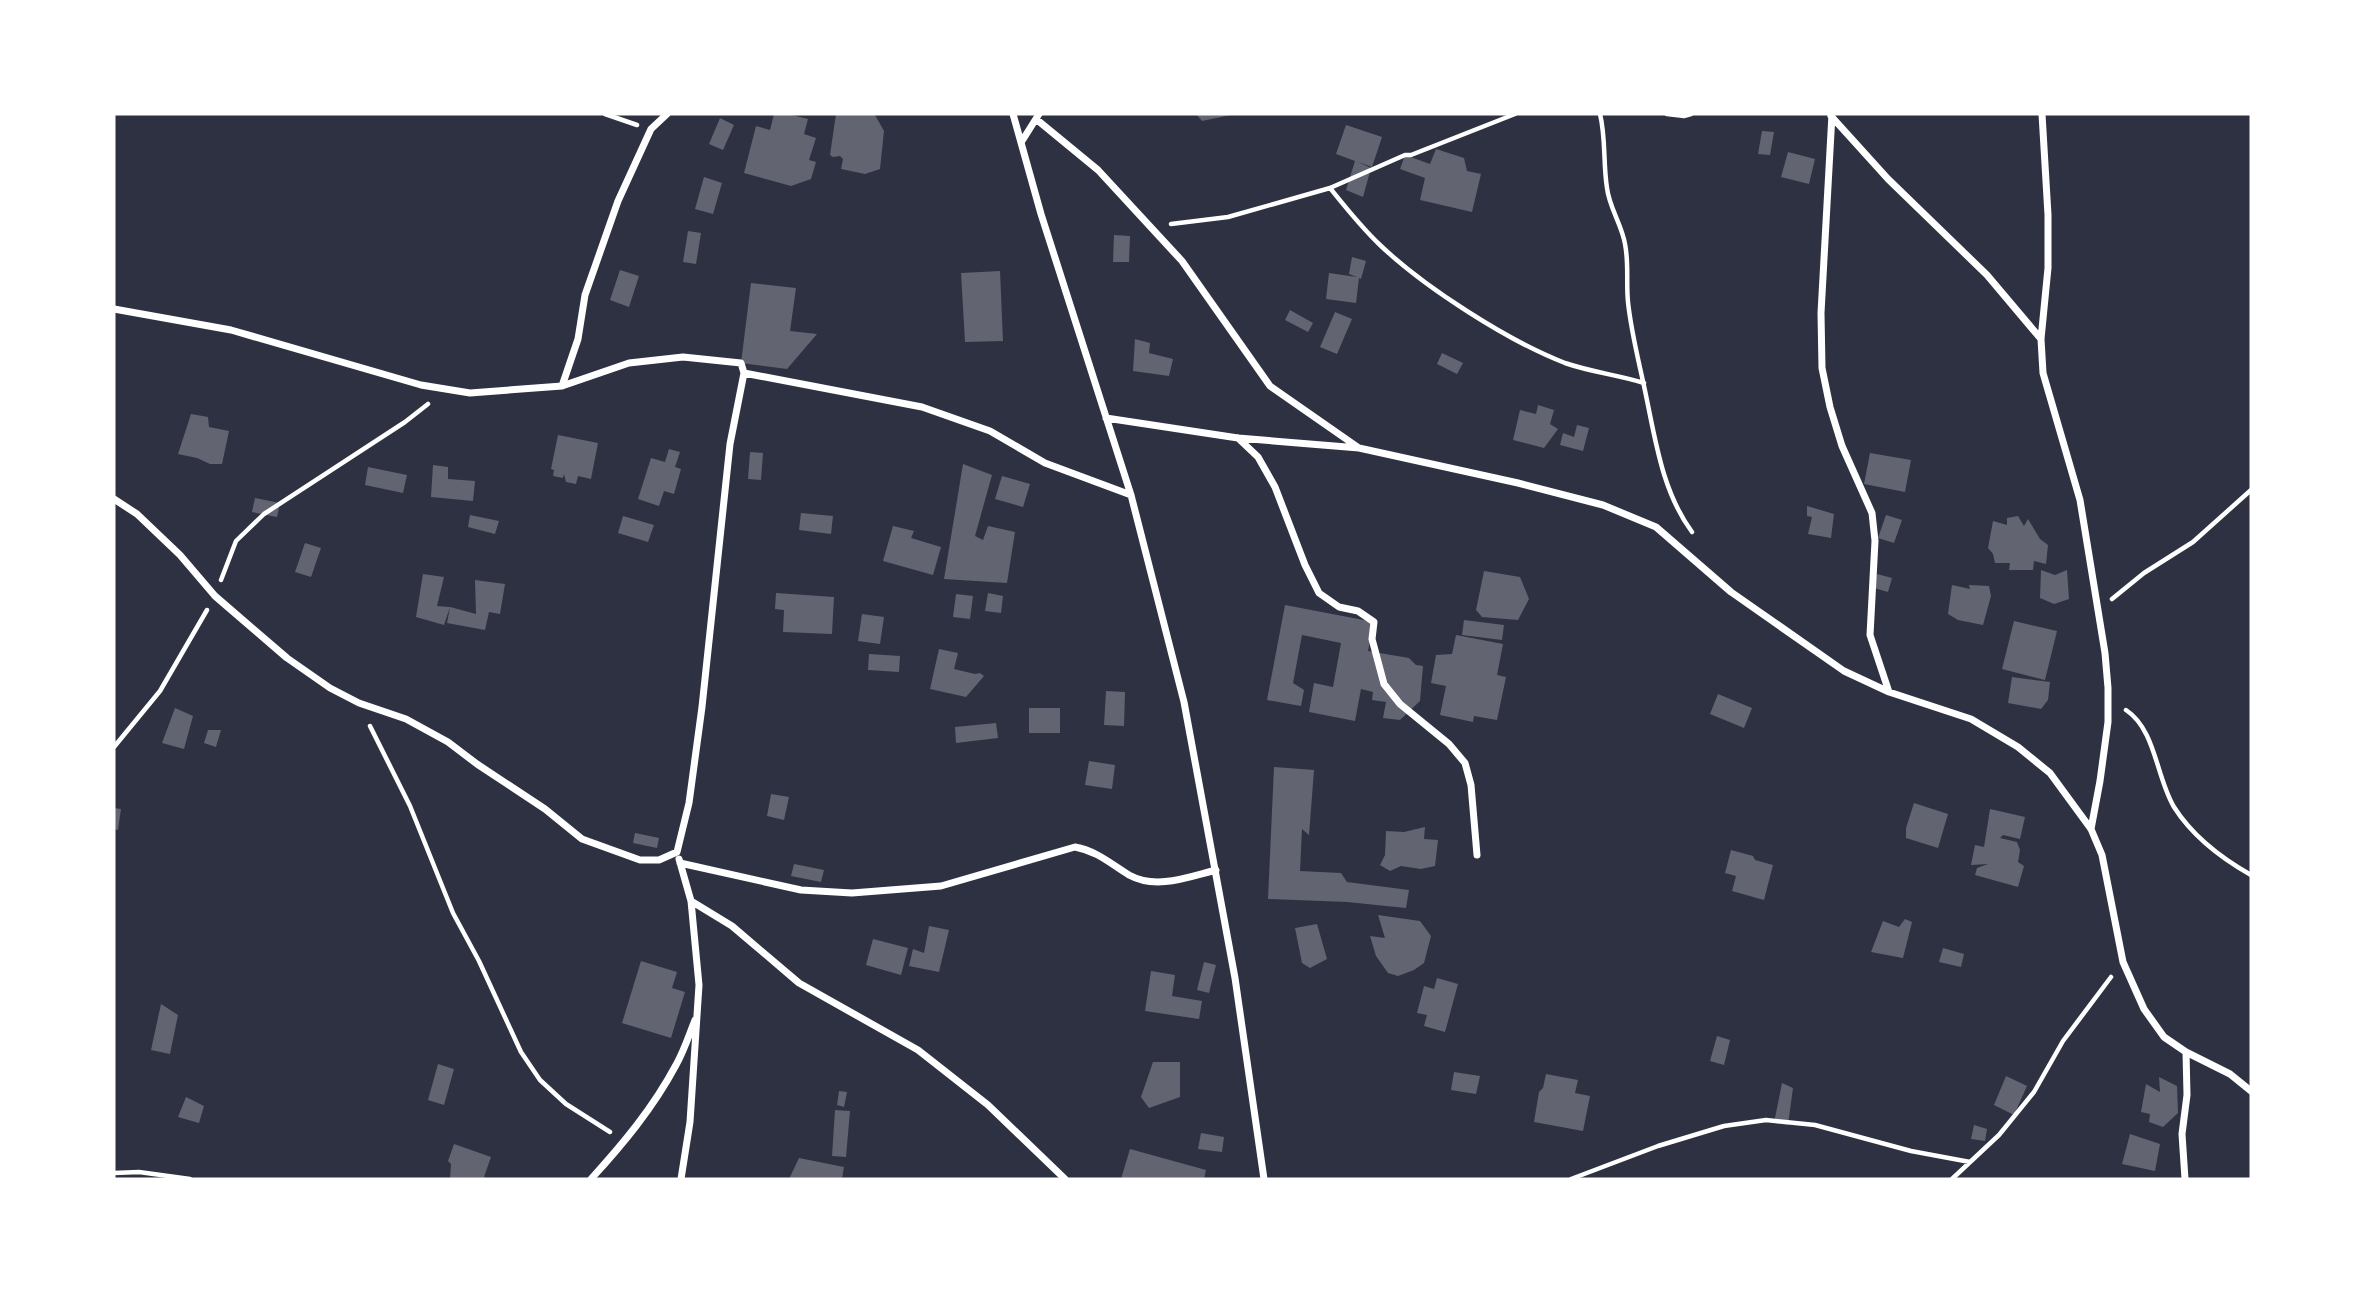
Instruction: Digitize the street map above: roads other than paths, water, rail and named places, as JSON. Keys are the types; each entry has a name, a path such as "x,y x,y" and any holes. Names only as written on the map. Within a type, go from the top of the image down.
{"street":[{"path":"562,386 578,339 585,295 618,201 652,130 667,114"},
{"path":"1013,114 1041,214 1131,495 1184,702 1235,978 1264,1179"},
{"path":"2042,114 2048,229 2048,278 2041,339 2043,373 2080,500 2108,688 2108,722 2091,829"},
{"path":"1830,115 1888,179 1987,275 2041,339"},
{"path":"1830,115 1821,313 1822,368 1842,446 1872,513 1875,541 1870,635 1889,692"},
{"path":"1022,141 1038,116 1098,170 1182,261 1270,386 1359,448"},
{"path":"114,309 231,330 446,390 470,393 562,386 629,363 683,358 741,363 744,373 728,458 702,707 689,803 677,852 691,901 699,985 690,1122 681,1179"},
{"path":"744,373 922,407 990,430 1045,463 1131,495"},
{"path":"1106,418 1238,438 1359,448 1603,505 1656,527 1731,592 1844,671 1889,692 1971,719 2018,747 2050,773 2091,829 2102,855 2123,962 2144,1009 2164,1037 2186,1052 2230,1074 2251,1091"},
{"path":"1238,438 1258,457 1275,487 1305,565 1319,593 1339,607 1358,611 1374,622 1372,639 1384,684 1400,704 1449,744 1465,763 1471,786 1477,855"},
{"path":"114,499 137,514 180,555 215,596 287,658 330,688 359,703 407,719 449,741 477,764 545,809 582,839 640,860 659,860 677,852"},
{"path":"680,863 801,890 852,893 941,886 1075,847 1088,849 1131,876 1145,881 1172,881 1216,870"},
{"path":"691,901 732,926 799,983 918,1050 988,1105 1065,1179"},
{"path":"591,1179 625,1142 652,1106 677,1063 698,1013"},
{"path":"2185,1179 2182,1134 2187,1095 2186,1052"}]}
